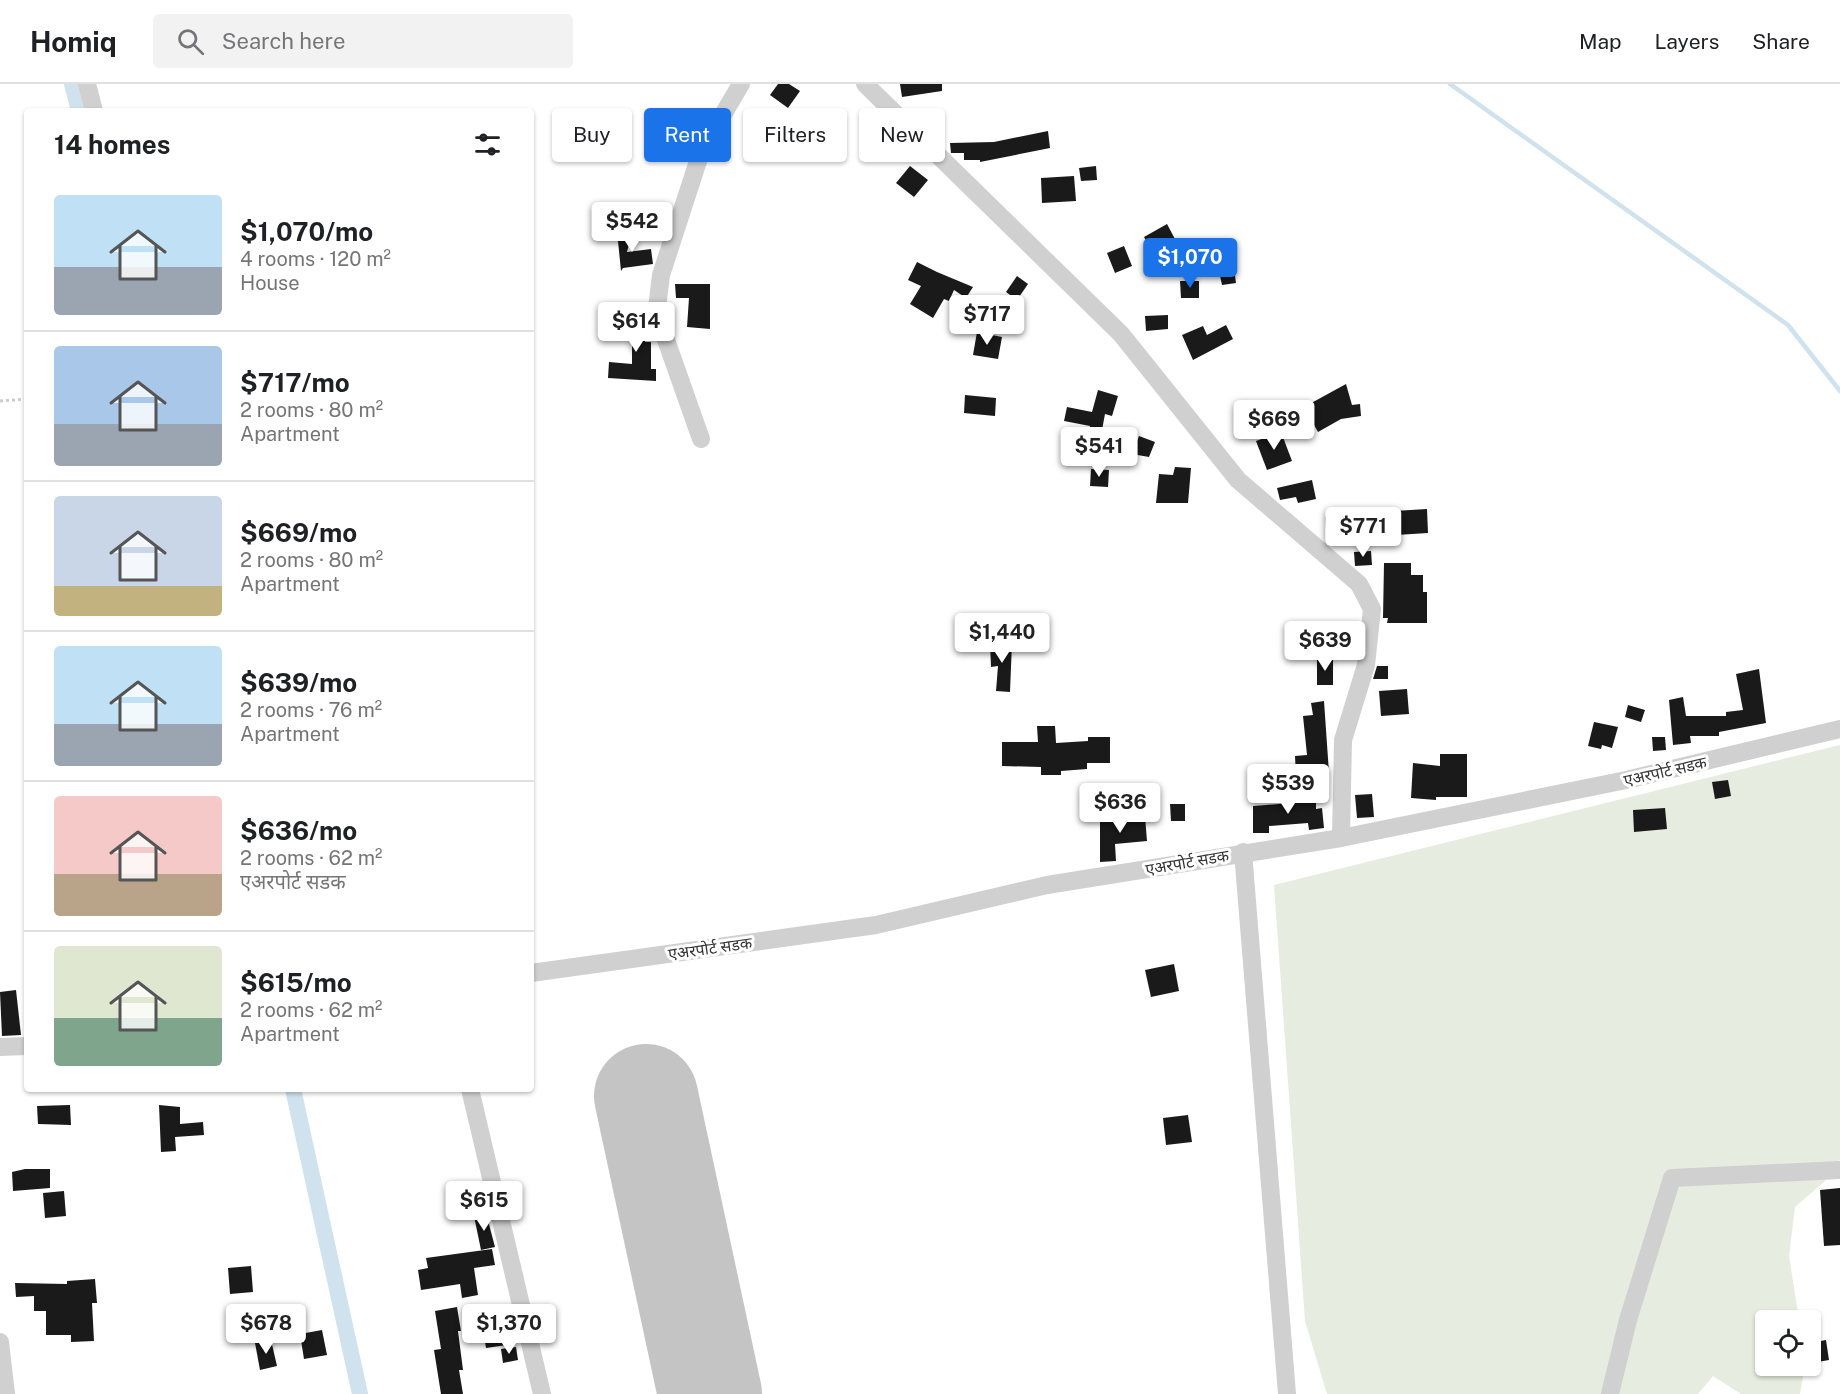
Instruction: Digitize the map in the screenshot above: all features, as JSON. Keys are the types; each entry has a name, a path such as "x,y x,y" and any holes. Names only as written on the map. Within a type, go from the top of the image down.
{"street":[{"path":"87,84 93,108"},
{"path":"701,439 664,337 657,308 661,275 701,152 741,84"},
{"path":"865,84 1121,334 1239,480 1359,584 1372,609 1366,665 1343,740 1341,838"},
{"name":"एअरपोर्ट सडक","path":"534,973 876,925 1047,885 1341,838 1626,780 1840,729"},
{"path":"1244,852 1287,1394"},
{"path":"0,1047 24,1046"},
{"path":"471,1092 542,1394"},
{"path":"1611,1394 1629,1320 1672,1178 1840,1170"},
{"path":"0,1342 6,1394"}],"path":[{"path":"0,400 24,399"}],"shaded area":[{"path":"1840,745 1840,1159 1834,1173 1795,1207 1789,1256 1797,1310 1755,1310 1755,1376 1803,1376 1800,1394 1741,1394 1713,1376 1698,1394 1327,1394 1305,1321 1274,885"}],"building":[{"path":"778,84 789,84 800,91 788,108 770,95"},
{"path":"900,84 942,84 942,91 902,97"},
{"path":"1048,131 1050,148 980,162 980,160 964,160 964,153 951,153 950,143 994,142"},
{"path":"910,166 928,180 914,197 896,183"},
{"path":"1096,166 1097,180 1081,181 1079,168"},
{"path":"1074,176 1076,201 1042,203 1041,178"},
{"path":"1167,224 1184,256 1162,268 1144,237"},
{"path":"621,230 632,232 627,252 651,249 653,264 623,268 621,271 618,241"},
{"path":"1124,246 1132,266 1115,273 1107,253"},
{"path":"917,262 973,287 966,298 954,290 949,301 944,299 933,318 910,304 921,286 908,280"},
{"path":"1234,269 1236,283 1222,285 1219,271"},
{"path":"1017,276 1028,284 1017,300 1006,292"},
{"path":"1180,281 1199,281 1199,298 1181,298"},
{"path":"675,284 710,284 710,329 687,327 689,298 676,298"},
{"path":"626,312 646,313 645,342 651,342 651,369 656,369 656,381 608,378 609,362 632,364 632,334 625,333"},
{"path":"1168,315 1168,329 1146,331 1145,316"},
{"path":"1226,325 1233,339 1193,360 1182,335 1203,326 1207,335"},
{"path":"977,332 1002,337 998,359 973,355"},
{"path":"1346,384 1352,405 1360,404 1361,416 1341,419 1318,432 1304,407"},
{"path":"1098,390 1118,396 1112,416 1105,414 1099,446 1086,444 1090,426 1064,421 1067,407 1092,412"},
{"path":"965,395 996,398 995,416 964,413"},
{"path":"1289,401 1293,413 1279,417 1275,405"},
{"path":"1281,432 1292,461 1267,470 1256,441"},
{"path":"1139,436 1155,442 1149,457 1132,454"},
{"path":"1175,467 1191,468 1188,503 1156,503 1159,474 1173,475"},
{"path":"1091,469 1109,470 1108,487 1090,486"},
{"path":"1312,480 1316,499 1298,503 1296,497 1280,500 1277,488"},
{"path":"1427,509 1428,533 1396,535 1394,511"},
{"path":"1343,515 1345,528 1326,530 1325,517"},
{"path":"1371,551 1372,565 1355,566 1354,552"},
{"path":"1384,563 1411,563 1411,575 1423,575 1423,592 1427,592 1427,623 1387,623 1388,618 1383,618"},
{"path":"1012,642 1010,692 996,691 998,666 991,667 990,643"},
{"path":"1317,660 1333,660 1333,685 1317,685"},
{"path":"1377,666 1388,666 1388,679 1373,679"},
{"path":"1759,669 1766,723 1719,732 1719,736 1690,736 1691,743 1673,745 1669,700 1683,697 1686,716 1726,716 1726,712 1743,710 1736,674"},
{"path":"1407,689 1409,714 1381,716 1379,691"},
{"path":"1324,701 1329,773 1296,775 1295,756 1307,755 1303,716 1313,715 1311,703"},
{"path":"1628,705 1645,710 1641,722 1625,717"},
{"path":"1594,722 1618,727 1612,748 1602,745 1601,749 1588,746"},
{"path":"1037,726 1055,726 1056,743 1088,741 1088,737 1110,737 1110,763 1087,763 1087,769 1061,771 1061,775 1041,775 1041,767 1002,766 1002,742 1038,742"},
{"path":"1652,737 1665,737 1666,750 1653,751"},
{"path":"1440,754 1467,754 1467,797 1436,797 1436,800 1411,798 1413,763 1440,766"},
{"path":"1728,780 1731,796 1715,799 1712,782"},
{"path":"1372,794 1374,817 1357,818 1355,795"},
{"path":"1303,797 1316,797 1316,809 1322,808 1324,828 1309,830 1308,823 1269,826 1269,833 1253,833 1253,806 1303,802"},
{"path":"1170,804 1185,804 1185,821 1171,821"},
{"path":"1665,808 1667,829 1634,832 1633,810"},
{"path":"1100,816 1121,818 1145,816 1147,841 1115,844 1116,861 1100,862"},
{"path":"1174,964 1179,991 1151,997 1145,970"},
{"path":"16,990 21,1035 2,1036 0,992"},
{"path":"70,1105 71,1125 38,1124 37,1106"},
{"path":"159,1105 180,1107 180,1124 203,1122 204,1135 175,1137 176,1151 161,1152"},
{"path":"1188,1115 1192,1142 1166,1145 1163,1118"},
{"path":"25,1169 50,1169 50,1188 13,1191 12,1172"},
{"path":"468,1183 473,1205 456,1209 451,1187"},
{"path":"1840,1188 1840,1245 1824,1246 1820,1190"},
{"path":"64,1191 66,1216 45,1218 43,1193"},
{"path":"486,1213 495,1247 481,1250 474,1216"},
{"path":"492,1249 495,1265 474,1268 478,1295 462,1298 460,1284 421,1290 418,1270 428,1268 426,1258"},
{"path":"251,1266 253,1292 230,1294 228,1268"},
{"path":"95,1279 97,1303 92,1303 94,1341 71,1342 71,1335 46,1335 46,1311 34,1311 34,1296 16,1297 15,1283 67,1284 67,1281"},
{"path":"457,1307 463,1370 459,1370 463,1394 441,1394 434,1350 441,1349 435,1311"},
{"path":"504,1327 507,1345 486,1348 483,1331"},
{"path":"322,1330 327,1355 304,1359 300,1334"},
{"path":"271,1340 277,1366 260,1370 255,1343"},
{"path":"1826,1340 1829,1360 1821,1361 1821,1341"},
{"path":"516,1347 518,1360 503,1363 501,1349"}],"waterway":[{"path":"72,84 78,108"},
{"path":"1450,84 1788,325 1840,391"},
{"path":"294,1092 360,1394"}],"runway":[{"path":"646,1096 710,1394"}]}
